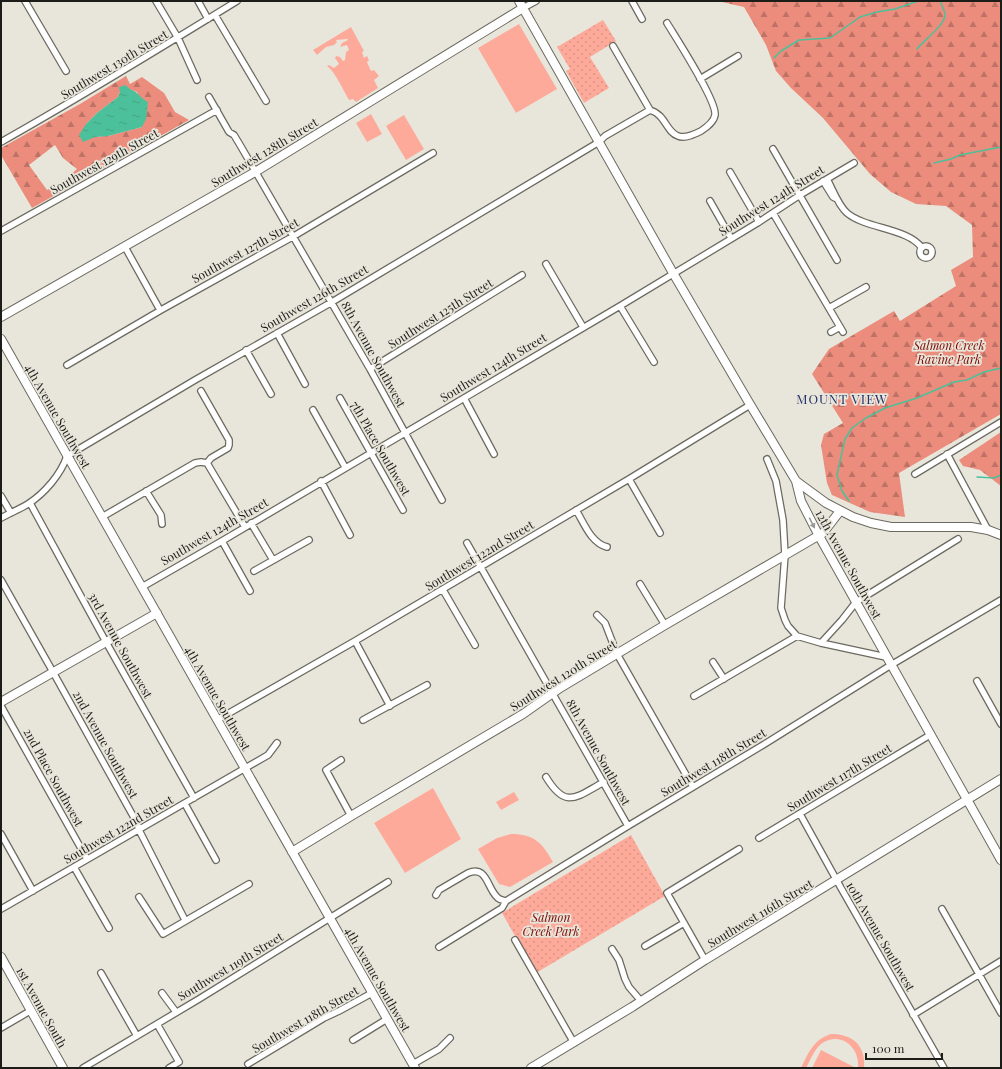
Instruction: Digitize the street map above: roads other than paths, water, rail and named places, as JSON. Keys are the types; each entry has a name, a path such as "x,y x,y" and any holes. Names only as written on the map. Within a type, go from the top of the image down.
{"street":[{"path":"25,1 66,71"},
{"path":"156,1 178,38 196,80"},
{"path":"198,1 208,19"},
{"name":"Southwest 130th Street","path":"1,142 78,98 237,1"},
{"name":"Southwest 128th Street","path":"1,317 255,172 521,5 536,1"},
{"path":"632,1 642,19"},
{"path":"521,5 673,273 796,481 817,497 840,511 854,517 890,527 927,528 953,526 988,530 1001,535"},
{"path":"215,15 266,101"},
{"path":"613,46 650,110 660,115 672,132 678,136 691,136 703,130 710,124 714,117 715,111 712,101 700,79 667,23"},
{"path":"700,79 738,56"},
{"name":"8th Avenue Southwest","path":"209,97 229,132 234,135 294,236 370,369 442,500"},
{"name":"Southwest 129th Street","path":"1,231 217,110"},
{"name":"Southwest 126th Street","path":"67,456 246,350 332,302 598,142 606,135 650,110"},
{"path":"773,149 837,260"},
{"name":"Southwest 127th Street","path":"67,365 160,310 294,236 433,153"},
{"name":"Southwest 124th Street","path":"142,587 620,306 854,163"},
{"path":"730,172 759,222"},
{"path":"825,180 833,197 847,213 855,218 909,238 919,243 922,248"},
{"path":"710,201 731,238"},
{"path":"773,213 841,330 831,332"},
{"path":"125,247 160,310"},
{"path":"546,264 583,327"},
{"name":"Southwest 125th Street","path":"370,369 522,275"},
{"path":"829,308 866,287"},
{"path":"620,306 654,362"},
{"path":"277,333 305,384"},
{"name":"4th Avenue Southwest","path":"1,339 414,1066"},
{"path":"246,350 271,394"},
{"path":"201,391 229,440 228,448 211,458 207,463"},
{"name":"7th Place Southwest","path":"340,398 403,510"},
{"path":"464,398 494,454"},
{"name":"Southwest 122nd Street","path":"217,720 443,590 480,566 629,479 750,405"},
{"path":"313,410 345,467"},
{"path":"915,474 1001,422"},
{"path":"947,454 988,530"},
{"path":"1,518 30,503 45,489 59,473 67,456"},
{"path":"767,459 776,481 784,526 785,555 782,608 788,626 798,636 821,643 886,657"},
{"path":"102,517 194,463 201,462 207,463 245,527"},
{"path":"629,479 660,533"},
{"path":"321,481 350,535"},
{"name":"12th Avenue Southwest","path":"796,481 801,501 819,536 1001,860"},
{"path":"146,491 161,515 162,524"},
{"path":"1,496 11,513"},
{"name":"3rd Avenue Southwest","path":"30,503 194,798"},
{"path":"576,510 592,536 599,544 607,547"},
{"name":"Southwest 120th Street","path":"292,852 519,717 553,693 665,625 819,536 827,530 840,511"},
{"path":"251,523 273,560"},
{"path":"254,571 309,540"},
{"path":"821,643 856,602 958,540"},
{"path":"222,541 250,591"},
{"name":"8th Avenue Southwest","path":"467,543 628,826"},
{"name":"2nd Avenue Southwest","path":"1,580 54,672 137,823 139,830 186,920"},
{"path":"640,584 665,625"},
{"path":"443,590 474,645"},
{"name":"Southwest 118th Street","path":"439,947 502,908 506,901 891,665 1001,600"},
{"path":"1,702 157,614"},
{"path":"597,615 605,623 618,654 693,787"},
{"path":"694,696 798,636"},
{"path":"355,641 390,706"},
{"path":"713,662 724,679"},
{"path":"977,681 1001,724"},
{"path":"363,720 427,685"},
{"name":"2nd Place Southwest","path":"1,706 87,859"},
{"name":"Southwest 117th Street","path":"759,838 930,735"},
{"name":"Southwest 122nd Street","path":"1,909 268,755 276,743"},
{"path":"341,760 326,770 351,816"},
{"path":"546,778 558,794 570,798 577,797 604,782"},
{"name":"Southwest 116th Street","path":"531,1068 574,1044 705,960 1001,780"},
{"path":"185,804 216,860"},
{"name":"10th Avenue Southwest","path":"800,814 836,880 944,1068"},
{"path":"1,834 33,891"},
{"path":"705,960 667,893 739,849"},
{"path":"74,867 109,928"},
{"path":"436,895 439,890 468,873 478,871 483,874 497,897 506,901"},
{"name":"Southwest 119th Street","path":"83,1068 388,882"},
{"path":"139,897 163,934 249,884"},
{"path":"942,910 1001,1013"},
{"path":"645,946 684,923"},
{"path":"515,940 574,1044"},
{"path":"612,949 619,960 629,987 641,1001"},
{"name":"1st Avenue South","path":"1,957 63,1068"},
{"path":"913,1015 1001,961"},
{"path":"101,973 137,1036"},
{"path":"162,993 176,1012"},
{"name":"Southwest 118th Street","path":"248,1064 324,1018 372,993"},
{"path":"1,1028 30,1011"},
{"path":"353,1040 387,1019"},
{"path":"157,1024 179,1062 169,1068"},
{"path":"414,1066 439,1049 450,1038"}],"water":[{"path":"126,85 148,102 146,119 142,127 108,136 95,137 83,142 79,135 86,124 97,113 118,97 120,92 119,87"}],"waterway":[{"path":"774,58 781,51 799,40 830,38 860,17 895,9 918,1"},
{"path":"917,49 938,28 944,19 945,13 941,3 942,1"},
{"path":"934,163 960,155 1001,147"},
{"path":"849,501 842,491 837,475 845,439 852,428 866,418 885,408 917,398 954,382 967,380 984,372 1001,368"},
{"path":"977,477 994,478 1001,475"}],"district":[{"name":"MOUNT VIEW","path":"842,398"}],"park label":[{"name":"Salmon Creek Ravine Park","path":"949,352"},
{"name":"Salmon Creek Park","path":"551,924"}]}
